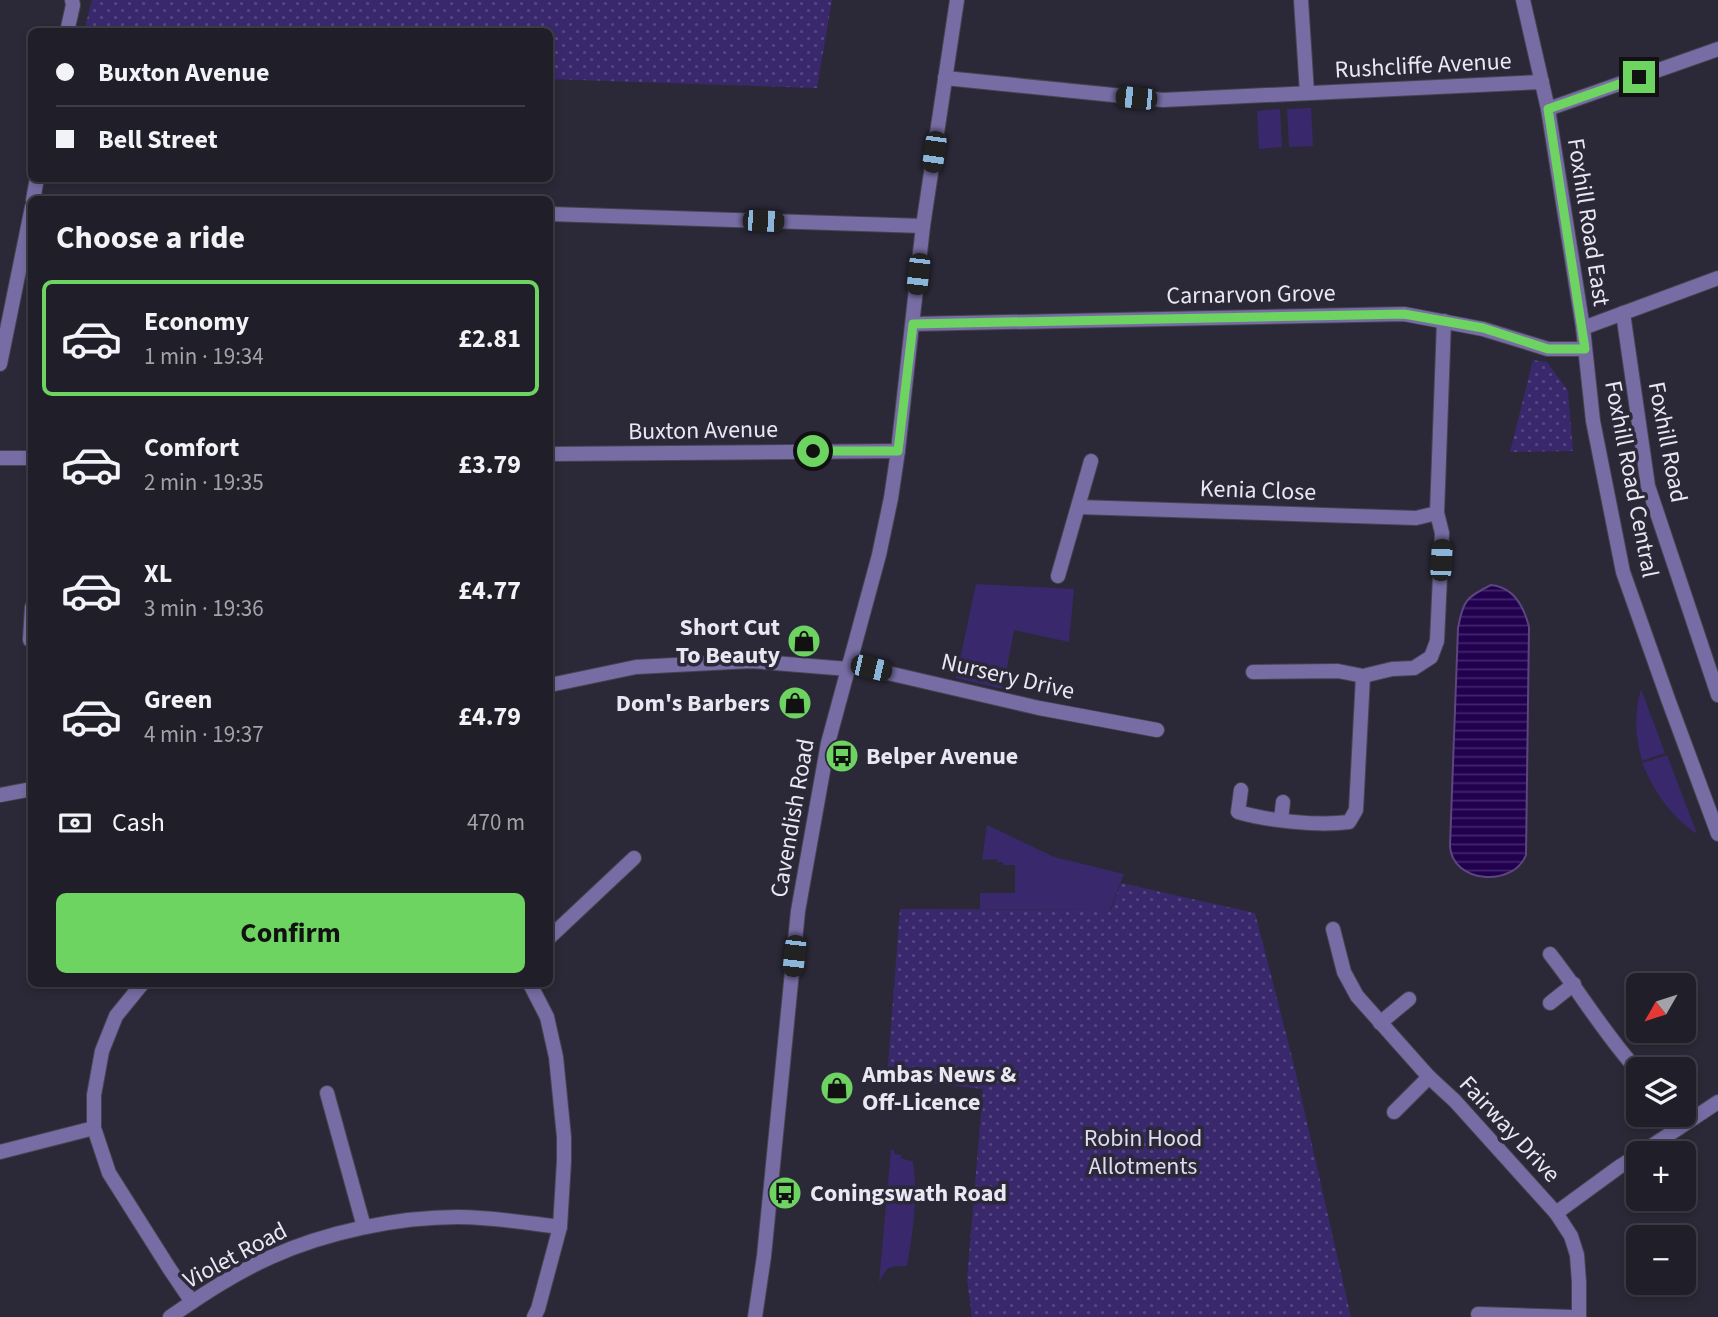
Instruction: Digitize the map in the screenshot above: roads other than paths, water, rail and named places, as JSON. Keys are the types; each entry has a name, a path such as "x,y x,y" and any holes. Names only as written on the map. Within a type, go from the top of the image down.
{"street":[{"path":"69,28 72,0"},
{"name":"Cavendish Road","path":"755,1317 764,1256 799,911 828,743 891,499 923,226 957,0"},
{"name":"Rushcliffe Avenue","path":"1301,0 1307,93"},
{"name":"Foxhill Road East","path":"1524,0 1548,109 1583,328"},
{"path":"1548,109 1718,49"},
{"name":"Rushcliffe Avenue","path":"945,78 1163,100 1542,82"},
{"path":"553,214 923,226"},
{"path":"0,364 5,314 28,223"},
{"path":"1583,328 1718,278"},
{"name":"Foxhill Road","path":"1623,313 1648,486 1718,695"},
{"name":"Carnarvon Grove","path":"913,324 1404,314 1483,328 1548,349 1585,349"},
{"path":"1253,672 1338,671 1363,676 1392,669 1414,668 1430,657 1437,641 1442,533 1437,513 1444,321"},
{"name":"Foxhill Road Central","path":"1583,328 1594,422 1623,572 1718,834"},
{"name":"Buxton Avenue","path":"553,454 898,451"},
{"path":"0,458 28,458"},
{"path":"1058,576 1091,461"},
{"name":"Kenia Close","path":"1078,507 1416,518 1437,513"},
{"path":"553,684 636,667 751,662 848,666"},
{"name":"Nursery Drive","path":"848,666 1039,708 1157,730"},
{"path":"1241,790 1238,812 1281,820 1336,824 1349,822 1356,810 1363,676"},
{"path":"0,795 28,790"},
{"path":"1281,820 1283,802"},
{"path":"553,934 634,858"},
{"name":"Fairway Drive","path":"1333,929 1344,972 1357,996 1556,1213 1571,1236 1577,1255 1580,1282 1579,1317"},
{"path":"1550,954 1626,1057"},
{"path":"1550,1003 1574,984"},
{"path":"140,987 116,1016 102,1051 94,1095 94,1128 109,1173 192,1301"},
{"path":"532,987 547,1017 556,1057 564,1137 560,1227 534,1317"},
{"path":"1380,1023 1409,999"},
{"path":"1394,1112 1429,1077"},
{"path":"327,1093 364,1227"},
{"name":"Fairway Drive","path":"1696,1112 1718,1101"},
{"name":"Fairway Drive","path":"1655,1141 1671,1127"},
{"path":"0,1153 94,1128"},
{"name":"Fairway Drive","path":"1556,1213 1626,1162"},
{"name":"Violet Road","path":"170,1317 225,1281 272,1256 364,1227 415,1219 461,1217 560,1227"},
{"path":"1478,1314 1571,1317"}],"place":[{"name":"Short Cut To Beauty","path":"804,641"},
{"name":"Dom's Barbers","path":"795,703"},
{"name":"Belper Avenue","path":"842,756"},
{"name":"Ambas News & Off-Licence","path":"837,1088"},
{"name":"Coningswath Road","path":"785,1193"}],"park label":[{"name":"Robin Hood Allotments","path":"1143,1152"}]}
